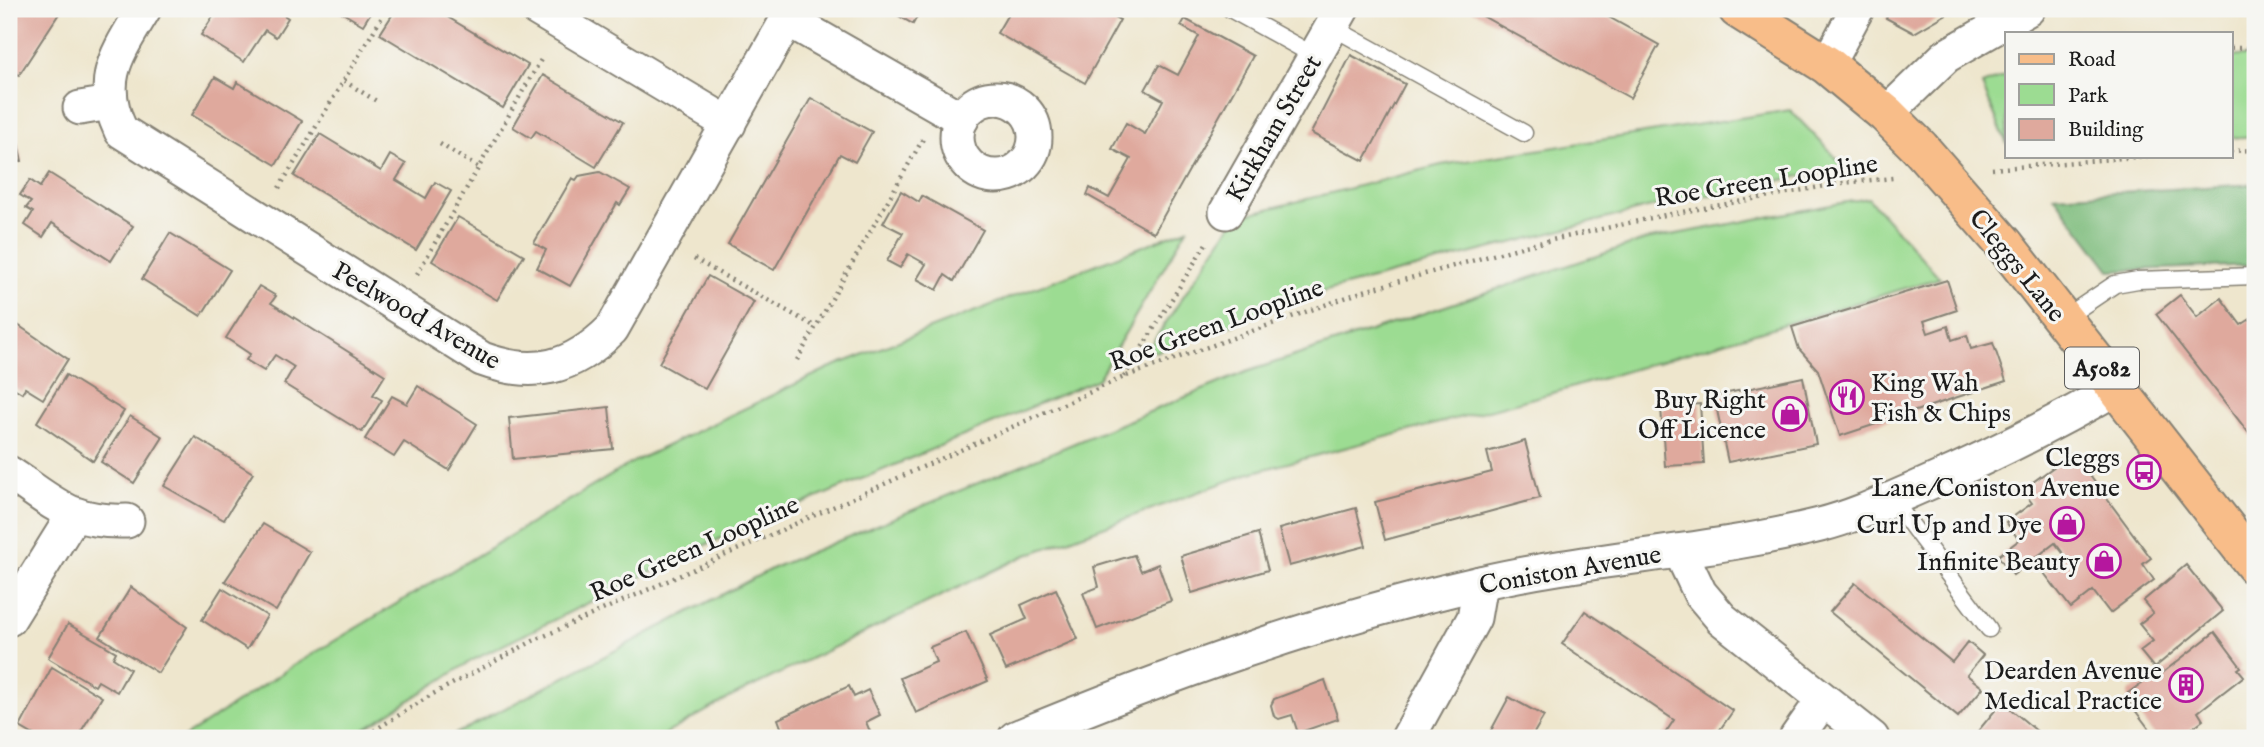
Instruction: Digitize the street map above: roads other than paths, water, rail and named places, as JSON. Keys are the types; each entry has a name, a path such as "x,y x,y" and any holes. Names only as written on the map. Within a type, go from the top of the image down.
{"main road":[{"name":"Cleggs Lane","path":"1738,9 1826,65 1886,114 1920,148 2054,307 2255,565"}],"street":[{"name":"Peelwood Avenue","path":"144,9 115,57 95,105 121,131 135,143 482,359 500,366 534,369 558,366 597,344 612,329 790,14"},
{"path":"1826,65 1857,9"},
{"path":"1886,114 1946,56 2028,9"},
{"path":"790,14 951,113"},
{"path":"549,16 729,124"},
{"name":"Kirkham Street","path":"1226,212 1337,18"},
{"name":"Coniston Avenue","path":"1015,738 1152,681 1299,630 1480,583 1573,564 1680,551 1824,524 1892,499 2036,434 2117,388"},
{"path":"9,473 74,516 90,521 127,521"},
{"path":"9,619 74,516"},
{"path":"1680,551 1700,593 1722,620 1872,738"},
{"path":"1408,738 1474,618 1480,583"},
{"path":"1796,738 1823,699"}],"lane":[{"path":"1230,9 1315,56"},
{"path":"1337,18 1524,132"},
{"path":"2054,307 2115,284 2138,280 2255,276"},
{"path":"1892,499 1989,629"}],"place":[{"name":"King Wah Fish & Chips","path":"1847,397"},
{"name":"Buy Right Off Licence","path":"1790,414"},
{"name":"Cleggs Lane/Coniston Avenue","path":"2144,472"},
{"name":"Curl Up and Dye","path":"2067,524"},
{"name":"Infinite Beauty","path":"2104,561"},
{"name":"Dearden Avenue Medical Practice","path":"2186,685"}]}
